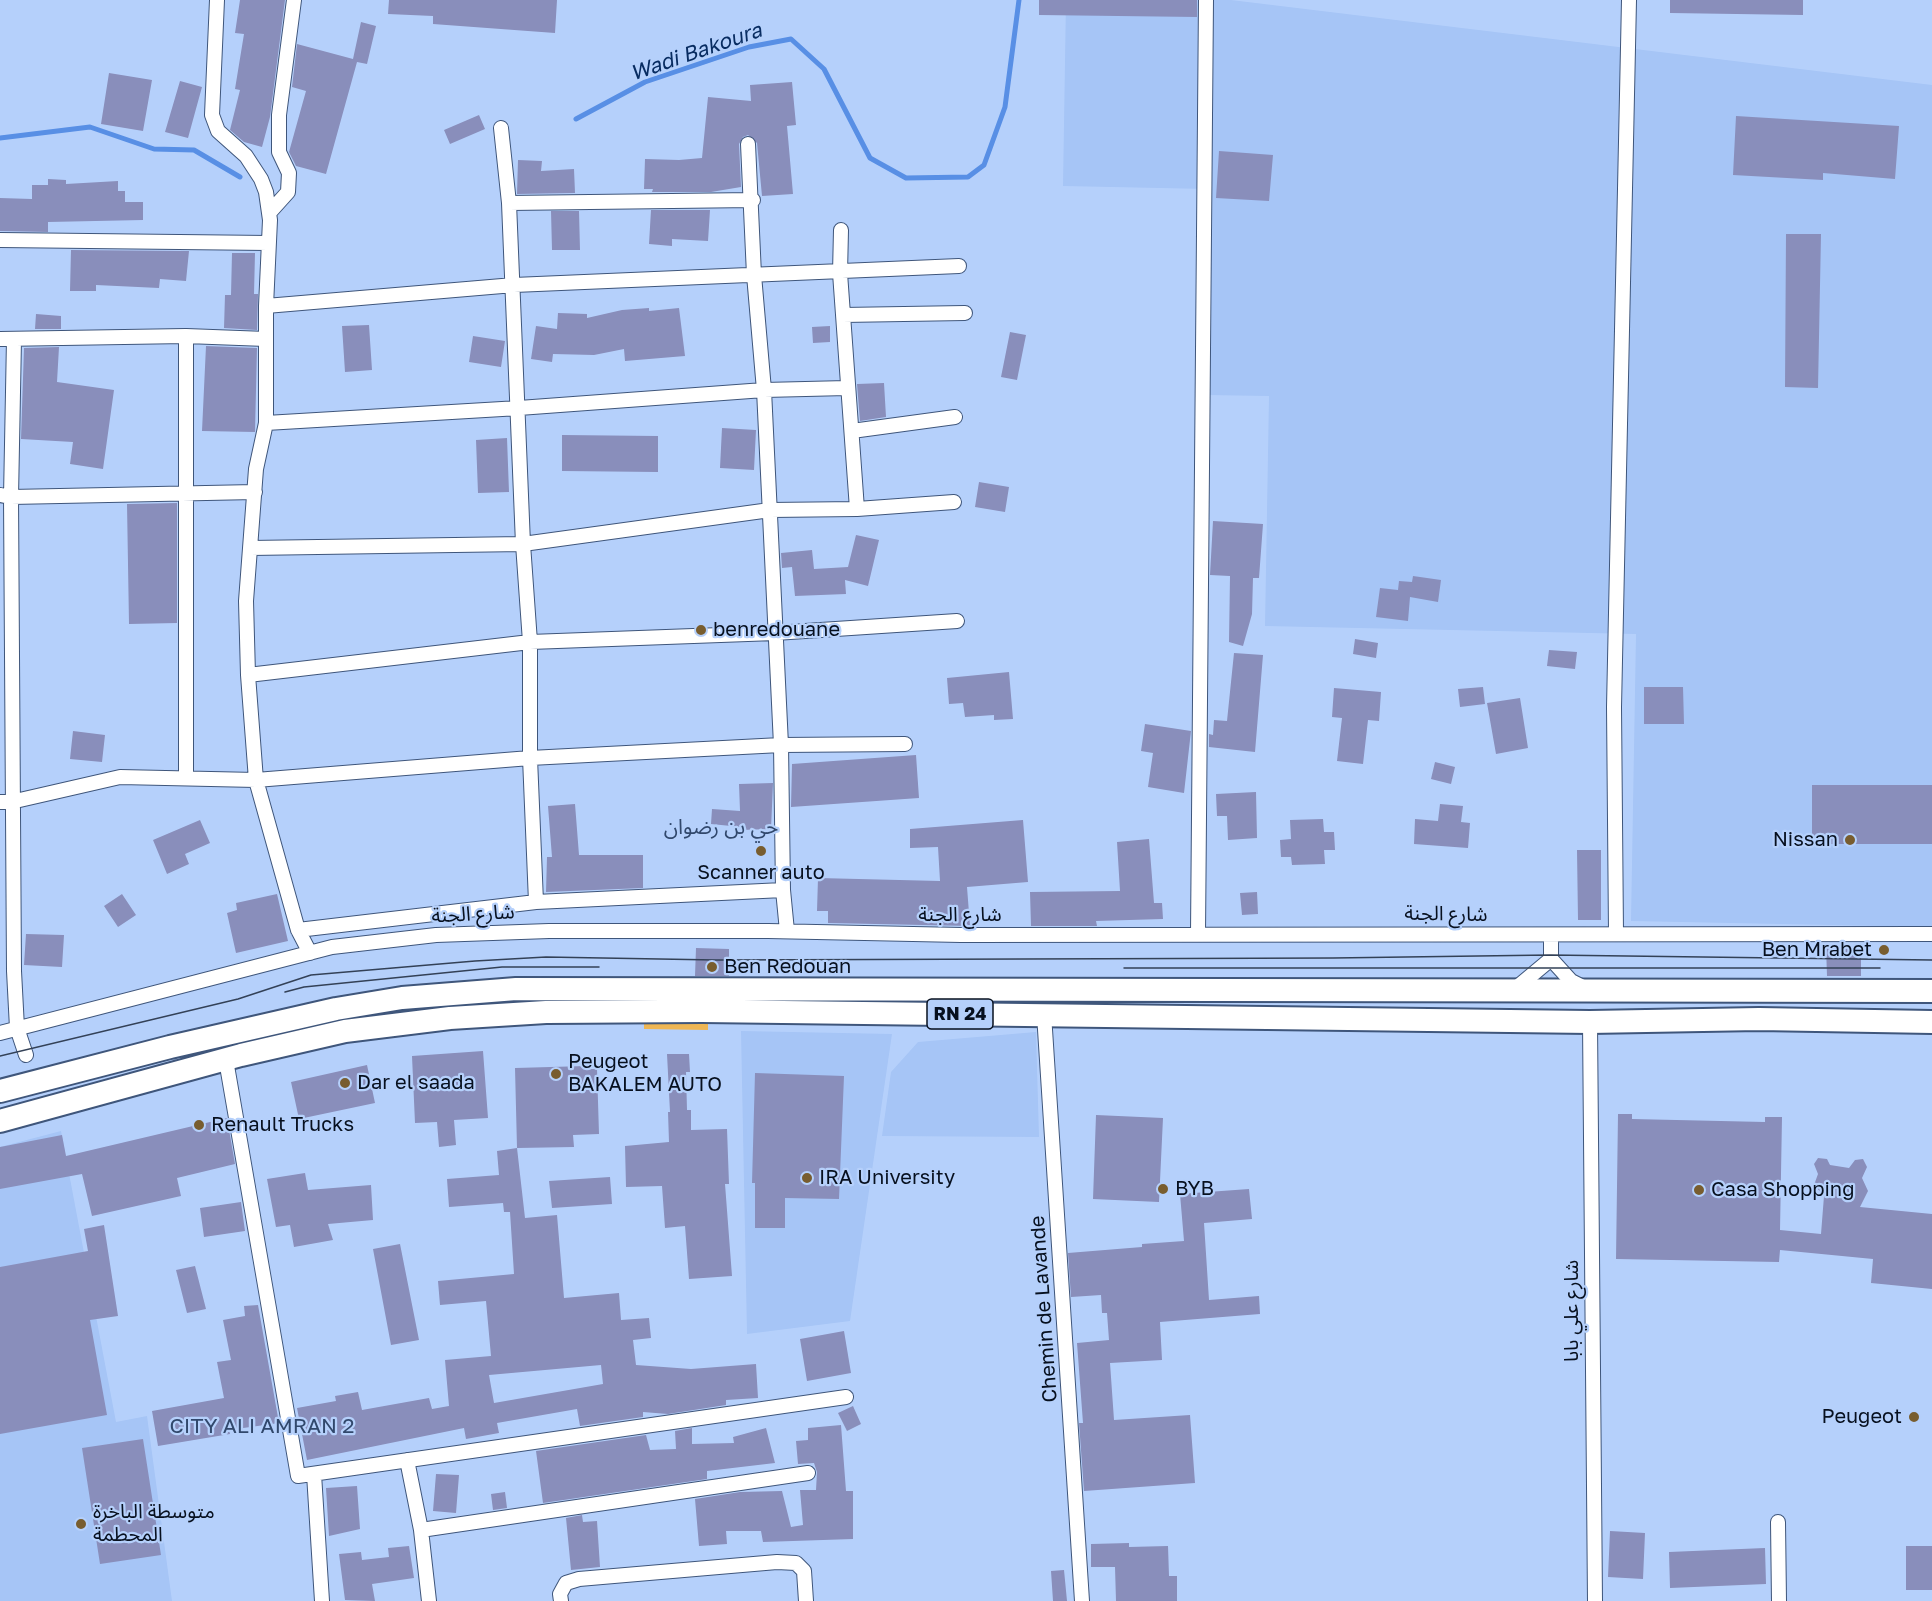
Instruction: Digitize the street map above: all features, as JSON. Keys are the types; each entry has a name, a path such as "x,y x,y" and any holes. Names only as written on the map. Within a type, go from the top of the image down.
{"main road":[{"name":"RN 24","path":"0,1091 263,1024 336,1009 453,993 516,989 723,987 1932,991"},
{"name":"RN 24","path":"0,1121 226,1060 345,1031 450,1018 546,1012 1044,1014 1590,1022 1759,1019 1932,1022"}],"street":[{"path":"217,0 212,114 223,137 254,167 267,192 270,212 266,306 266,423 256,469 246,601 248,675 256,780 298,930 310,953"},
{"path":"270,212 288,192 289,172 279,153 279,115 294,0"},
{"path":"1198,933 1206,0"},
{"path":"1616,933 1614,707 1629,0"},
{"path":"501,128 514,285 523,544 530,642 530,758 536,902"},
{"path":"748,144 753,200 754,275 764,390 770,510 781,745 783,890 787,931"},
{"path":"509,203 753,200"},
{"path":"841,230 840,273 857,508"},
{"path":"0,240 268,243"},
{"path":"266,306 514,285 840,273 959,266"},
{"path":"843,315 965,313"},
{"path":"26,1055 17,1028 6,802 7,339 186,336 266,339"},
{"path":"186,336 186,778"},
{"path":"266,423 764,390 847,388"},
{"path":"852,430 955,417"},
{"path":"6,496 255,492"},
{"path":"250,548 523,544 770,510 954,502"},
{"path":"248,675 530,642 775,633 957,621"},
{"path":"6,802 120,777 256,780 530,758 781,745 905,744"},
{"path":"298,930 536,902 783,890"},
{"name":"شارع الجنة","path":"0,1033 332,947 436,935 549,931 787,931 961,935 1932,934"},
{"path":"1551,936 1551,959 1571,981 1592,990"},
{"path":"1515,989 1551,959"},
{"name":"Chemin de Lavande","path":"1044,1014 1082,1601"},
{"name":"شارع علي بابا","path":"1590,1022 1595,1601"},
{"path":"226,1060 298,1476 846,1397"},
{"path":"407,1460 421,1530 429,1601"},
{"path":"421,1530 808,1473"},
{"path":"314,1474 322,1601"},
{"path":"1778,1522 1779,1601"},
{"path":"561,1601 560,1594 566,1583 579,1579 777,1562 796,1563 804,1571 806,1601"}],"shaded area":[{"path":"1066,0 1231,0 1932,85 1932,927 1631,921 1636,634 1265,626 1269,396 1205,395 1208,189 1063,186"},
{"path":"644,1023 708,1024 708,1030 644,1029"},
{"name":"IRA University","path":"741,1031 892,1034 850,1321 747,1334"},
{"path":"1036,1032 1039,1137 882,1136 891,1072 918,1042"},
{"path":"61,1131 116,1422 147,1416 172,1601 0,1601 0,1147"}],"building":[{"path":"240,0 285,0 270,117 262,147 244,142 230,130 240,90 235,89 244,34 235,33"},
{"path":"389,0 557,0 555,33 433,24 433,16 388,14"},
{"path":"1039,0 1197,0 1197,17 1039,15"},
{"path":"1670,0 1803,0 1803,15 1670,13"},
{"path":"361,22 376,26 367,64 357,62 326,174 296,166 289,152 306,91 292,87 297,44 353,59"},
{"path":"109,73 152,80 143,131 101,124"},
{"path":"180,81 202,87 188,138 165,132"},
{"path":"792,82 796,125 787,126 793,194 762,196 757,143 748,135 743,137 739,144 741,187 711,192 652,192 653,189 644,189 645,159 702,158 708,97 751,101 750,85"},
{"path":"479,115 485,129 450,144 444,130"},
{"path":"1736,116 1899,126 1895,179 1823,173 1823,180 1733,175"},
{"path":"1219,151 1273,155 1269,201 1216,198"},
{"path":"518,160 542,161 541,171 574,169 575,193 517,194"},
{"path":"48,179 66,180 66,184 118,181 118,191 125,191 125,202 143,202 143,220 48,222 48,232 0,231 0,198 32,199 32,185 48,185"},
{"path":"651,210 710,210 708,241 672,239 672,246 649,244"},
{"path":"551,211 579,211 580,250 552,250"},
{"path":"1786,234 1821,234 1818,388 1785,387"},
{"path":"71,250 189,251 186,281 160,279 159,288 96,285 96,291 70,291"},
{"path":"232,253 255,253 254,294 258,294 257,330 224,328 225,295 231,295"},
{"path":"649,308 649,311 679,308 685,356 625,361 624,349 594,355 553,354 552,362 531,359 536,326 557,329 558,313 587,314 587,318 622,310"},
{"path":"36,314 61,316 61,329 35,329"},
{"path":"369,325 372,370 345,372 342,326"},
{"path":"830,326 830,342 813,343 812,327"},
{"path":"1010,332 1026,335 1017,380 1001,377"},
{"path":"473,336 505,341 501,367 469,362"},
{"path":"206,346 257,348 255,432 202,431"},
{"path":"59,347 57,382 114,390 103,469 70,464 73,442 21,439 24,348"},
{"path":"884,383 886,417 860,421 857,384"},
{"path":"722,428 756,430 754,470 720,468"},
{"path":"562,435 658,436 658,472 562,471"},
{"path":"507,438 509,492 478,493 476,440"},
{"path":"979,482 1009,487 1005,512 975,507"},
{"path":"177,503 177,623 129,624 127,504"},
{"path":"1213,521 1263,524 1259,578 1253,578 1252,614 1243,646 1229,642 1230,576 1210,575"},
{"path":"856,535 879,540 868,586 845,580 846,594 795,596 792,567 782,568 781,553 812,550 814,569 848,567"},
{"path":"1413,576 1441,580 1438,602 1410,597 1408,621 1376,617 1380,588 1398,590 1399,581 1412,582"},
{"path":"1355,639 1378,643 1376,658 1353,654"},
{"path":"1549,650 1577,652 1575,669 1547,666"},
{"path":"1234,653 1263,655 1255,752 1209,747 1209,734 1213,735 1214,720 1227,721"},
{"path":"1009,672 1013,719 994,720 994,715 965,717 963,703 949,704 947,678"},
{"path":"1483,687 1485,704 1460,707 1458,689"},
{"path":"1644,687 1683,687 1684,724 1644,724"},
{"path":"1334,688 1381,692 1379,721 1368,720 1363,764 1337,761 1342,718 1332,717"},
{"path":"1520,698 1528,748 1496,754 1487,703"},
{"path":"1145,724 1191,731 1184,793 1148,787 1153,753 1141,751"},
{"path":"73,731 105,735 102,762 70,759"},
{"path":"916,755 919,798 791,807 792,764"},
{"path":"1435,762 1455,767 1451,784 1431,779"},
{"path":"773,783 771,829 741,830 741,827 711,824 712,809 740,811 739,784"},
{"path":"1812,785 1932,785 1932,844 1812,844"},
{"path":"1256,792 1257,838 1228,840 1227,816 1217,816 1216,794"},
{"path":"575,804 579,855 643,855 643,888 546,892 547,857 552,857 548,806"},
{"path":"1440,804 1463,806 1461,822 1470,823 1468,848 1414,844 1415,819 1438,821"},
{"path":"1323,819 1324,832 1334,832 1335,850 1324,850 1325,864 1292,865 1291,857 1281,857 1280,840 1291,839 1290,820"},
{"path":"200,820 210,843 185,854 189,864 167,874 153,840"},
{"path":"1023,820 1028,882 967,887 970,926 828,923 828,911 817,911 818,878 940,881 938,847 910,848 910,829"},
{"path":"1149,839 1154,903 1162,903 1163,919 1096,921 1097,926 1031,926 1030,892 1120,891 1117,842"},
{"path":"1577,850 1601,850 1601,920 1578,920"},
{"path":"1257,892 1258,914 1242,915 1240,893"},
{"path":"122,894 136,915 118,927 104,906"},
{"path":"277,894 288,941 236,953 227,913 237,910 236,903"},
{"path":"26,934 64,935 62,967 24,965"},
{"path":"1826,946 1861,946 1861,976 1827,976"},
{"path":"696,948 729,949 729,976 695,976"},
{"path":"483,1051 488,1118 454,1120 456,1145 439,1147 437,1122 415,1123 412,1056"},
{"path":"667,1054 689,1054 690,1072 686,1072 687,1110 691,1110 691,1130 727,1129 729,1184 725,1184 732,1276 689,1279 685,1226 665,1228 662,1186 626,1187 625,1146 669,1142"},
{"path":"367,1065 375,1103 299,1119 291,1082"},
{"path":"586,1066 586,1069 597,1069 599,1134 573,1135 574,1147 517,1148 515,1068"},
{"path":"755,1073 844,1076 839,1199 785,1198 785,1228 755,1228 755,1183 752,1183"},
{"name":"Casa Shopping","path":"1618,1114 1632,1114 1632,1119 1765,1122 1765,1117 1782,1117 1780,1230 1821,1234 1824,1196 1814,1185 1818,1174 1814,1164 1818,1158 1827,1159 1830,1165 1849,1168 1855,1160 1863,1159 1867,1167 1862,1178 1868,1191 1860,1207 1932,1214 1932,1289 1871,1283 1873,1259 1780,1250 1779,1262 1616,1259"},
{"path":"1096,1115 1163,1118 1159,1202 1093,1199"},
{"path":"227,1118 235,1164 177,1178 181,1196 92,1216 82,1174 0,1189 0,1147 62,1135 66,1156"},
{"path":"517,1148 525,1218 557,1215 564,1298 619,1293 621,1320 649,1318 651,1338 633,1340 636,1365 691,1369 756,1364 758,1398 726,1400 726,1405 668,1414 643,1412 643,1417 580,1426 577,1409 497,1423 499,1433 466,1439 464,1428 307,1460 297,1408 336,1401 335,1396 358,1392 362,1410 429,1398 432,1409 449,1406 445,1360 491,1356 486,1301 440,1305 438,1281 514,1274 510,1212 504,1212 503,1203 449,1207 447,1179 499,1175 497,1151","holes":["601,1365 603,1384 494,1403 489,1375"]},
{"path":"305,1173 308,1190 371,1185 373,1220 328,1224 333,1240 294,1247 290,1225 276,1227 267,1179"},
{"path":"610,1177 612,1204 552,1208 549,1181"},
{"path":"1249,1189 1252,1219 1204,1223 1209,1300 1259,1296 1260,1314 1160,1322 1162,1360 1110,1363 1114,1420 1190,1415 1195,1483 1084,1491 1079,1423 1083,1423 1077,1343 1109,1340 1107,1313 1102,1313 1101,1295 1071,1297 1068,1253 1184,1241 1180,1194"},
{"path":"241,1202 245,1231 204,1237 200,1208"},
{"path":"104,1225 118,1316 90,1320 107,1415 0,1434 0,1267 88,1251 84,1229"},
{"path":"400,1244 419,1340 391,1345 373,1249"},
{"path":"195,1266 206,1309 187,1313 176,1270"},
{"path":"258,1305 279,1423 229,1430 230,1434 158,1446 152,1411 224,1398 217,1362 231,1360 223,1320 245,1316 244,1306"},
{"path":"844,1331 851,1373 807,1381 800,1339"},
{"path":"853,1406 861,1424 847,1431 838,1413"},
{"path":"841,1425 846,1491 853,1491 853,1539 763,1542 761,1531 726,1531 727,1544 699,1546 695,1499 740,1492 782,1491 791,1527 803,1525 800,1490 816,1490 817,1472 814,1463 798,1464 796,1441 808,1440 808,1428"},
{"path":"692,1428 692,1444 734,1443 733,1437 766,1428 775,1463 707,1471 707,1479 543,1503 536,1451 646,1435 650,1450 676,1449 675,1431"},
{"path":"143,1439 161,1555 100,1564 82,1448"},
{"path":"436,1474 459,1475 456,1513 433,1511"},
{"path":"357,1486 360,1529 329,1536 326,1488"},
{"path":"505,1492 507,1508 493,1510 491,1494"},
{"path":"582,1515 583,1522 597,1521 600,1567 571,1570 566,1518"},
{"path":"1610,1531 1645,1533 1643,1579 1608,1577"},
{"path":"1129,1543 1129,1547 1168,1546 1169,1576 1177,1576 1177,1601 1116,1601 1115,1567 1091,1567 1091,1544"},
{"path":"409,1546 414,1578 372,1584 375,1601 345,1600 339,1554 361,1552 362,1560 389,1557 388,1548"},
{"path":"1906,1546 1932,1546 1932,1590 1906,1590"},
{"path":"1765,1548 1766,1584 1670,1588 1669,1552"},
{"path":"1064,1570 1067,1601 1053,1601 1051,1571"}],"waterway":[{"name":"Wadi Bakoura","path":"576,119 645,82 749,47 791,39 824,69 870,158 906,178 968,177 984,165 1005,107 1019,0"},
{"name":"Wadi Bakoura","path":"0,138 90,127 154,149 194,150 240,177"}],"tram line":[{"path":"0,1056 238,999 311,975 546,957 716,960 1550,955 1932,960"},
{"path":"285,992 304,987 502,967 599,967"},
{"path":"1124,968 1880,968"}],"place":[{"name":"benredouane","path":"701,630"},
{"name":"Nissan","path":"1850,840"},
{"name":"Scanner auto","path":"761,851"},
{"name":"Ben Mrabet","path":"1884,950"},
{"name":"Ben Redouan","path":"712,967"},
{"name":"Peugeot BAKALEM AUTO","path":"556,1074"},
{"name":"Dar el saada","path":"345,1083"},
{"name":"Renault Trucks","path":"199,1125"},
{"name":"IRA University","path":"807,1178"},
{"name":"BYB","path":"1163,1189"},
{"name":"Casa Shopping","path":"1699,1190"},
{"name":"Peugeot","path":"1914,1417"},
{"name":"متوسطة الباخرة المحطمة","path":"81,1524"}],"district":[{"name":"حي بن رضوان","path":"721,827"},
{"name":"CITY ALI AMRAN 2","path":"262,1426"}]}
